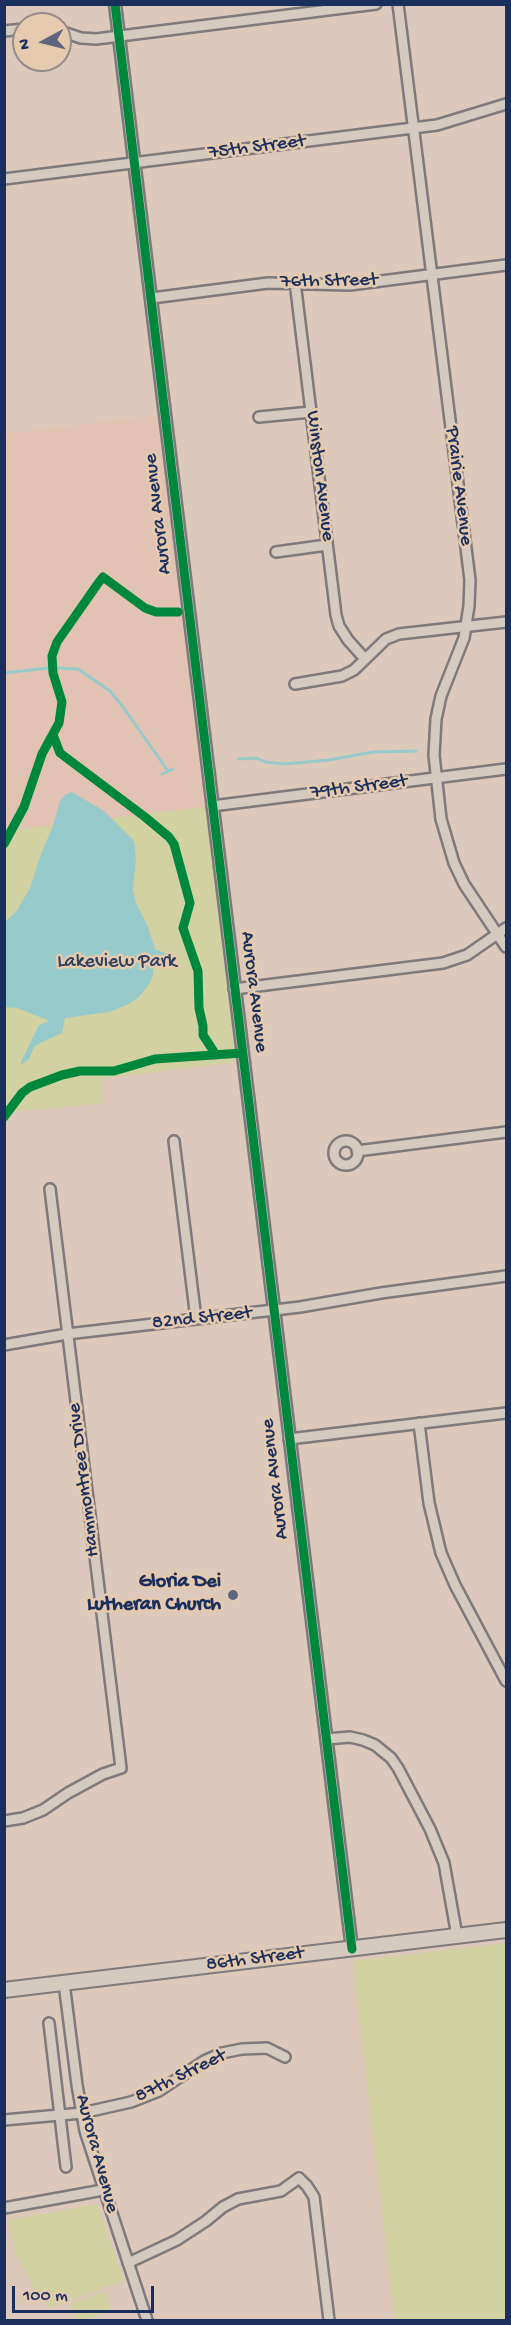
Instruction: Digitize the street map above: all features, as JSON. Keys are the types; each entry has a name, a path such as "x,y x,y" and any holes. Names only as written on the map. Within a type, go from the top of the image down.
{"main road":[{"name":"86th Street","path":"4,1990 507,1930"}],"street":[{"name":"Aurora Avenue","path":"115,4 352,1949"},
{"path":"72,35 96,39 376,4"},
{"name":"Prairie Avenue","path":"398,4 470,580 466,627 458,655 441,696 437,715 434,755 441,819 454,863 476,904 507,947"},
{"name":"75th Street","path":"4,179 413,128 464,118 507,104"},
{"name":"76th Street","path":"152,298 268,283 350,285 507,265"},
{"name":"Winston Avenue","path":"295,282 339,626 365,659"},
{"path":"259,417 311,412"},
{"path":"276,552 327,545"},
{"path":"295,684 342,676 354,670 386,639 399,634 507,622"},
{"name":"79th Street","path":"212,806 507,770"},
{"path":"234,989 443,963 466,955 507,928"},
{"path":"357,1151 507,1132"},
{"path":"174,1141 196,1319"},
{"name":"Hammontree Drive","path":"4,1821 23,1818 43,1810 103,1774 121,1768 50,1189"},
{"name":"82nd Street","path":"4,1345 67,1334 273,1311 381,1293 507,1276"},
{"path":"289,1440 507,1413"},
{"path":"419,1423 429,1503 441,1553 507,1681"},
{"path":"326,1739 343,1737 363,1740 375,1745 391,1758 398,1768 430,1829 444,1863 457,1936"},
{"name":"Aurora Avenue","path":"64,1983 82,2113 103,2190 147,2320"},
{"path":"49,2023 66,2167"},
{"name":"87th Street","path":"4,2120 82,2113 131,2102 159,2091 204,2061 222,2053 267,2048 285,2057"},
{"path":"128,2263 177,2240 238,2199 281,2191 299,2178 314,2197 329,2320"},
{"path":"4,2208 103,2190"}],"shaded area":[{"path":"165,414 212,806 5,831 4,434"}],"green space":[{"name":"Lakeview Park","path":"212,806 243,1061 101,1079 103,1103 14,1112 5,1123 5,831"},
{"path":"506,1943 506,2320 395,2320 353,1961"},
{"path":"97,2204 124,2280 50,2308 36,2292 16,2254 8,2220"},
{"path":"104,2291 111,2311 85,2320 75,2320 69,2304"}],"water":[{"path":"72,792 104,811 134,841 136,858 133,890 136,903 148,927 155,949 167,954 166,958 155,955 150,983 139,997 109,1012 65,1018 62,1033 34,1047 29,1059 21,1065 39,1025 50,1021 17,1008 5,1007 5,922 16,912 30,888 60,801"}],"waterway":[{"path":"4,673 48,668"},
{"path":"58,668 78,669 110,691 168,771"},
{"path":"239,759 256,758 265,762 285,764 329,760 373,752 416,751"},
{"path":"162,774 173,769"}],"cycle path":[{"path":"115,4 352,1949"},
{"path":"4,844 24,807 42,754 59,723 62,702 53,673 52,656 57,642 99,582 103,577 145,608 156,612 178,612"},
{"path":"53,735 60,753 145,817 174,844 190,903 183,928 198,971 199,1008 203,1035 216,1055"},
{"path":"4,1117 22,1093 30,1087 62,1075 80,1071 114,1071 155,1059 242,1053"}],"place":[{"name":"Gloria Dei Lutheran Church","path":"233,1595"}]}
